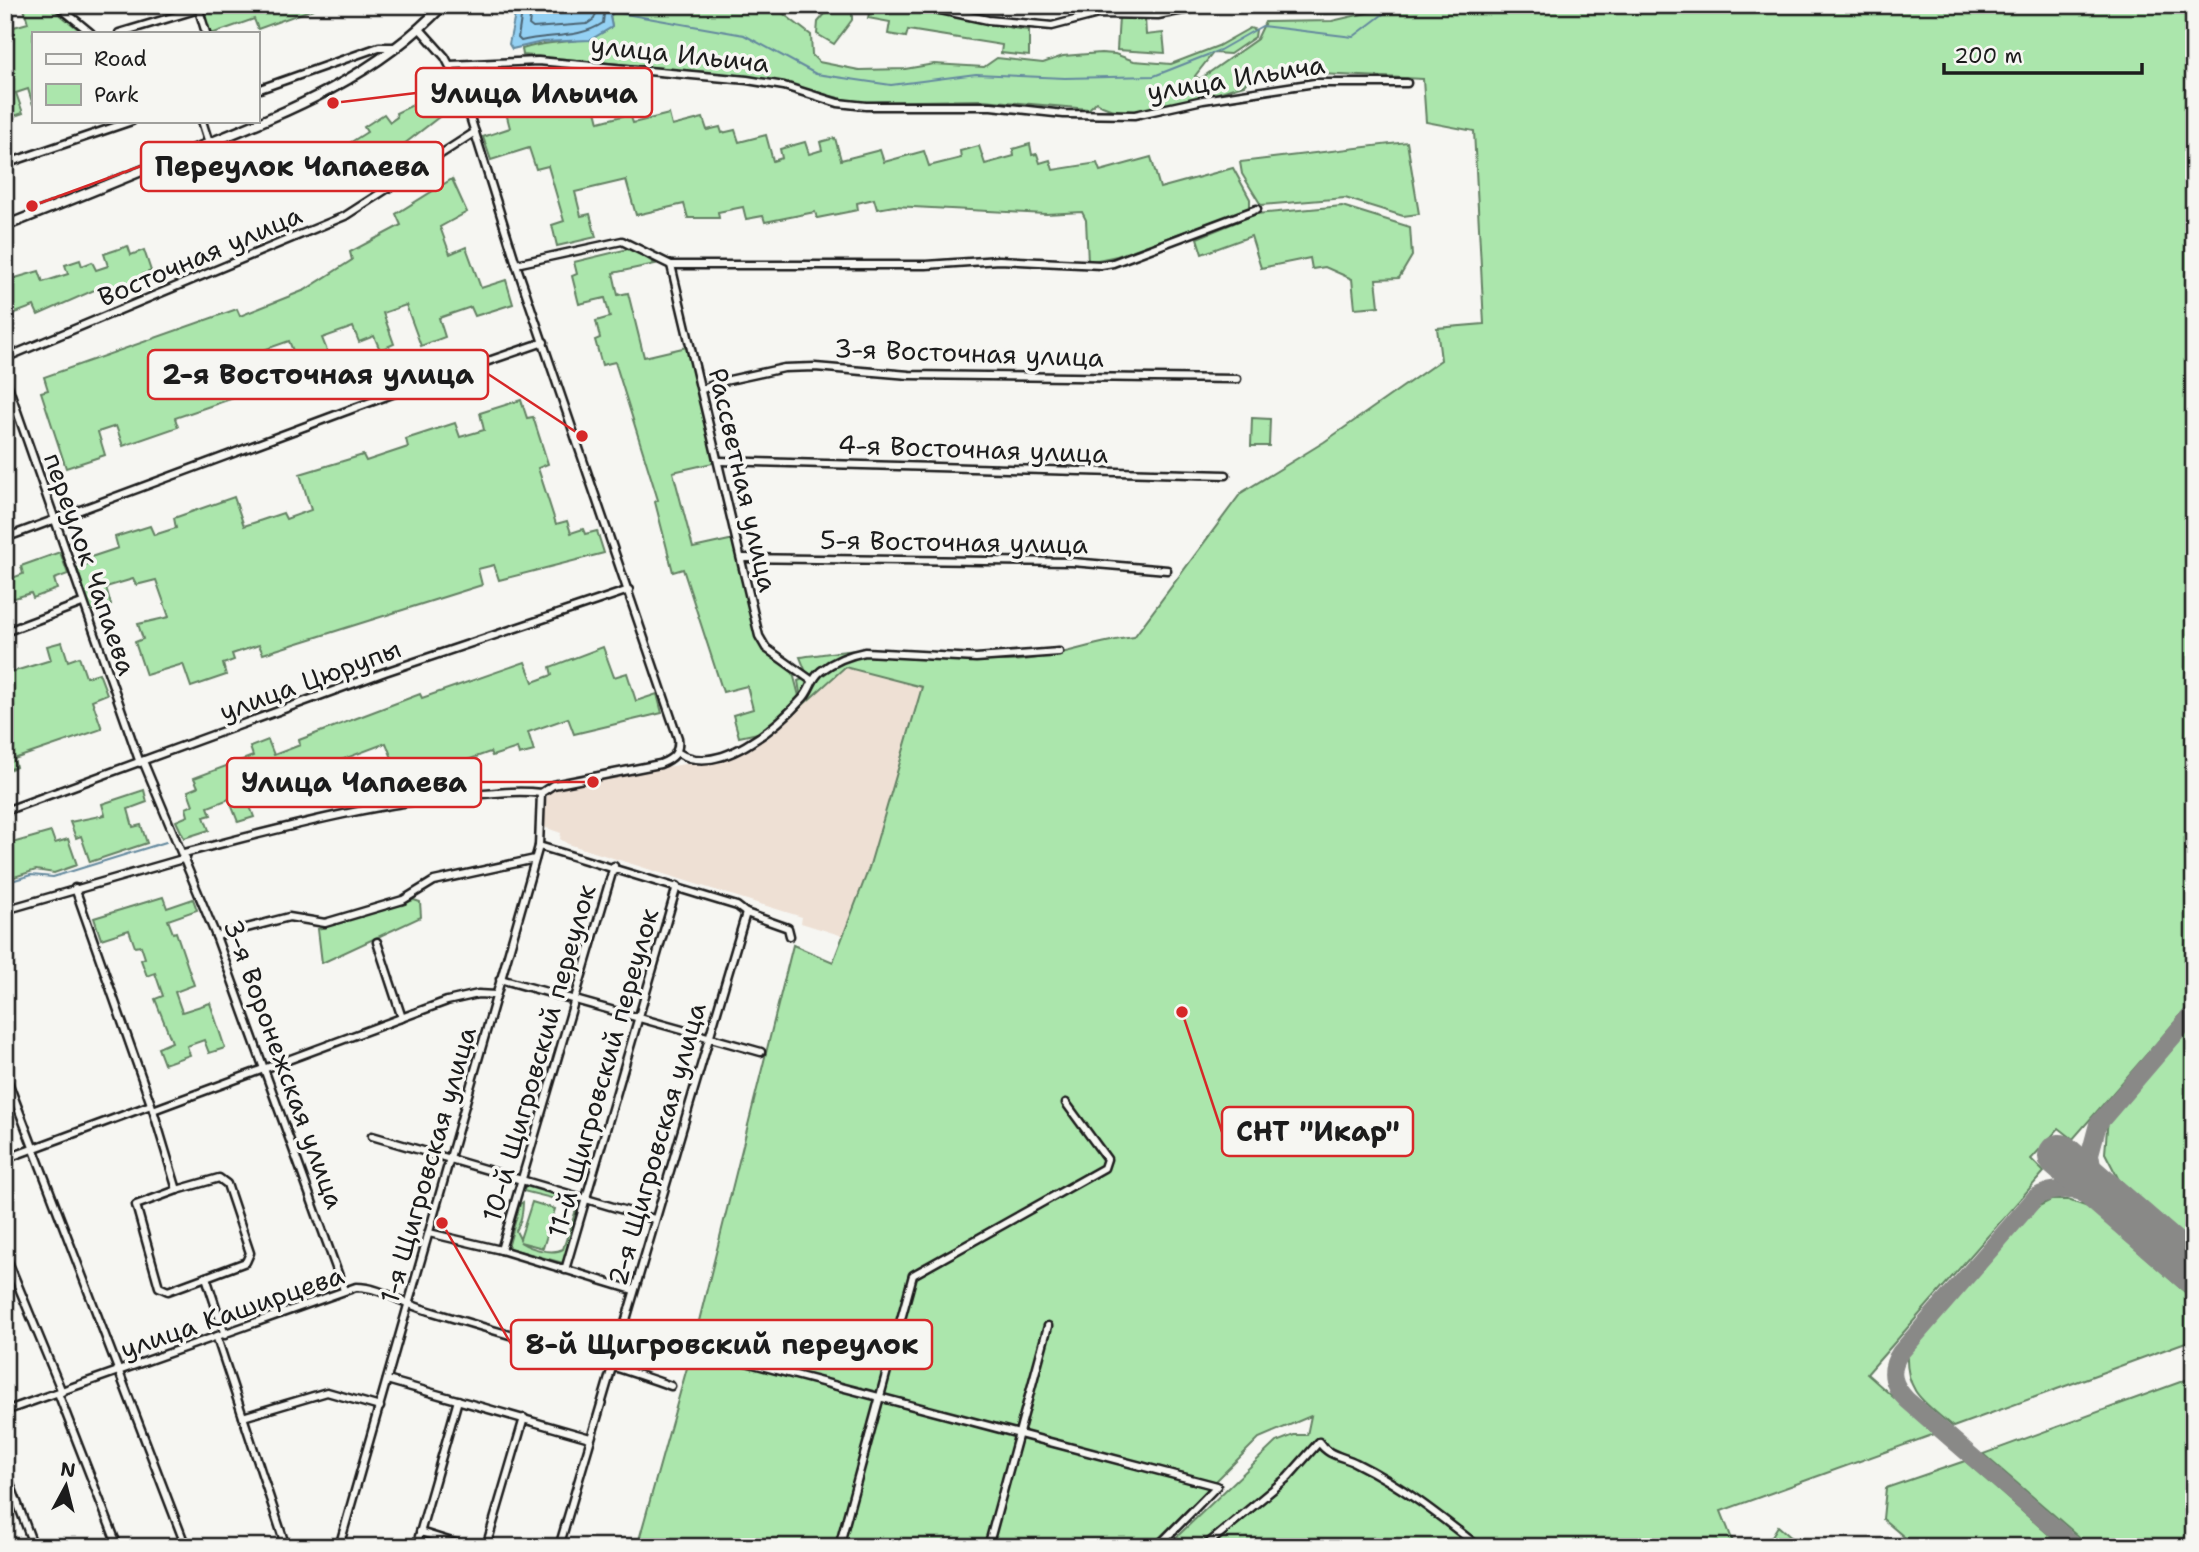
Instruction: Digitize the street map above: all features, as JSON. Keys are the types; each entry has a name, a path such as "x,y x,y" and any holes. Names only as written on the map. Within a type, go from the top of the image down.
{"main road":[{"path":"259,121 341,85 398,47 443,5"},
{"path":"5,226 257,122"}],"street":[{"path":"57,5 90,32"},
{"path":"917,5 998,22 1052,26 1098,14 1158,15 1209,5"},
{"path":"122,32 198,7 206,32"},
{"path":"420,29 450,65 475,132 516,264 678,738 677,752"},
{"path":"259,89 379,47 398,47"},
{"name":"улица Ильича","path":"450,65 538,61 747,80 784,86 838,103 866,106 991,106 1064,114 1123,115 1315,83 1407,83"},
{"path":"5,164 129,122"},
{"path":"202,122 209,143"},
{"name":"Восточная улица","path":"5,358 345,216 475,132"},
{"path":"516,264 622,241 671,265 926,265 999,260 1101,265 1113,263 1257,209"},
{"name":"Рассветная улица","path":"671,265 720,461 759,636 766,648 811,680"},
{"path":"5,538 544,342"},
{"name":"3-я Восточная улица","path":"702,390 720,382 784,368 815,367 909,375 1237,379"},
{"name":"переулок Чапаева","path":"5,377 82,603 141,762 185,856"},
{"name":"4-я Восточная улица","path":"720,461 1226,475"},
{"name":"5-я Восточная улица","path":"741,558 1072,562 1167,570"},
{"name":"улица Цюрупы","path":"5,811 385,672 629,590"},
{"path":"5,632 82,603"},
{"path":"677,752 685,757 698,758 737,752 771,730 806,695 811,680 849,655 865,652 976,658 1059,652"},
{"path":"5,911 185,856 346,813 434,797 525,791 541,793 553,785 660,764 677,752"},
{"name":"1-я Щигровская улица","path":"339,1547 539,846 541,793"},
{"path":"539,846 614,866 737,906 746,913 780,923 788,928 790,936"},
{"name":"3-я Воронежская улица","path":"185,856 266,1067 344,1290"},
{"path":"216,936 289,917 325,923 403,900 433,881 535,859"},
{"name":"10-й Щигровский переулок","path":"501,1250 614,866"},
{"name":"11-й Щигровский переулок","path":"565,1270 677,886"},
{"path":"75,888 152,1107 177,1190"},
{"name":"2-я Щигровская улица","path":"559,1547 746,913"},
{"path":"377,942 402,1018"},
{"path":"500,979 761,1052"},
{"path":"5,1159 466,996 496,995"},
{"path":"5,1073 187,1547"},
{"path":"839,1547 913,1275 1104,1168 1107,1159 1066,1103"},
{"path":"372,1136 654,1219"},
{"path":"219,1178 224,1180 250,1253 246,1262 206,1277 169,1291 159,1287 136,1205 219,1178"},
{"path":"429,1233 501,1250 633,1290"},
{"path":"5,1254 118,1547"},
{"path":"206,1277 225,1335"},
{"name":"улица Каширцева","path":"5,1411 122,1372 344,1290 369,1287 408,1305 612,1365 671,1386"},
{"path":"988,1547 1048,1326"},
{"path":"216,1338 286,1547"},
{"path":"685,1346 1217,1486 1157,1547"},
{"path":"387,1380 590,1438"},
{"path":"243,1418 327,1392 380,1407"},
{"path":"416,1547 457,1400"},
{"path":"486,1547 524,1418"},
{"path":"1204,1547 1288,1477 1319,1442 1329,1453 1353,1461 1423,1503 1479,1547"},
{"path":"5,1470 34,1547"},
{"path":"420,1532 468,1547"}],"shaded area":[{"path":"845,667 922,686 869,868 843,936 801,923 802,917 568,844 560,839 561,833 541,826 549,787 737,755 738,750 757,738 766,740"}],"green space":[{"path":"23,5 48,5 82,32 32,32 32,102 28,89 16,93 23,113 5,119 5,17 10,28 28,23"},
{"path":"201,5 324,5 258,29 254,19 217,32 209,32"},
{"path":"617,5 662,8 679,5 772,5 811,35 812,55 819,62 859,70 905,69 934,64 984,67 997,58 1043,63 1063,56 1101,53 1115,54 1134,61 1171,64 1218,46 1250,28 1256,30 1255,37 1230,54 1213,53 1195,76 1200,79 1257,39 1265,22 1332,21 1371,12 1369,5 2194,5 2194,1000 2073,1139 2059,1128 2031,1159 2044,1172 1867,1374 1935,1434 1721,1511 1735,1547 1166,1547 1276,1442 1294,1435 1307,1435 1311,1416 1259,1438 1150,1547 637,1547 690,1357 793,945 833,962 869,868 922,687 845,667 793,714 801,699 798,681 808,677 800,657 884,649 1008,661 1040,658 1134,637 1241,493 1324,442 1441,360 1437,328 1484,324 1474,131 1426,122 1423,79 1299,73 1270,80 1253,75 1244,85 1190,101 1168,107 1127,111 1110,109 1096,102 1089,109 983,100 856,102 748,76 523,55 522,49 589,38 612,27 610,16"},
{"path":"815,5 847,5 852,10 852,20 834,44 817,34 818,22 825,14"},
{"path":"871,5 934,8 997,25 1029,30 1029,56 1001,53 1002,45 908,30 906,37 888,34 890,22 868,18"},
{"path":"1280,5 1366,5 1368,9 1324,14 1280,8"},
{"path":"1119,17 1145,18 1146,35 1163,33 1165,53 1117,50"},
{"path":"540,91 544,103 566,98 568,105 593,98 599,122 630,114 633,123 669,114 672,126 703,118 707,130 720,127 722,133 735,130 739,142 766,135 773,161 782,158 780,149 805,142 809,154 822,150 820,142 835,138 841,160 880,150 884,162 924,151 929,166 961,158 960,151 979,146 985,164 1014,156 1013,149 1030,144 1032,155 1037,154 1040,163 1050,160 1053,170 1097,163 1100,171 1151,157 1160,188 1233,168 1250,199 1250,208 1117,256 1088,262 1086,220 1082,212 1046,214 894,206 877,209 874,199 857,203 858,210 817,218 815,212 765,222 763,216 746,219 743,207 718,212 719,218 688,218 684,204 636,215 626,180 575,192 581,216 590,214 596,237 557,246 552,225 564,221 548,166 536,169 529,148 491,160 483,137 510,128 503,101"},
{"path":"421,101 423,104 428,101 439,117 399,148 402,153 358,182 345,161 354,155 348,144 367,132 364,127 384,114 390,122 397,117 396,113"},
{"path":"1407,142 1419,214 1403,216 1345,198 1261,205 1242,174 1240,162"},
{"path":"452,179 467,212 440,227 450,254 466,247 481,288 506,280 513,304 475,316 471,307 439,318 445,337 421,346 406,305 383,313 394,344 380,350 374,336 359,342 353,327 322,338 328,353 298,363 289,341 266,349 274,371 256,377 252,369 236,374 242,395 175,418 178,427 123,446 116,426 98,432 105,455 66,468 41,392 48,390 44,377 237,309 240,316 305,290 352,260 350,252 401,225 396,214"},
{"path":"1342,206 1410,227 1412,256 1399,278 1376,279 1379,306 1355,308 1352,279 1325,267 1312,269 1310,258 1261,268 1251,236 1202,254 1197,238 1256,214"},
{"path":"128,246 131,255 144,250 151,271 141,275 142,280 104,294 101,287 38,315 34,306 13,314 5,281 39,271 43,282 68,274 65,265 80,260 82,266 92,262 96,270 108,266 104,254"},
{"path":"632,248 655,264 613,273 618,295 628,293 644,357 687,347 717,462 673,472 693,548 734,539 757,640 763,650 793,673 799,696 769,726 758,733 739,737 733,715 753,709 747,686 723,692 683,569 673,572 655,502 658,500 615,362 602,365 595,340 600,338 596,321 610,317 605,298 579,304 572,276 577,274 574,262"},
{"path":"521,400 527,418 533,417 548,464 538,468 556,524 567,521 571,533 583,529 585,534 597,531 604,553 499,580 494,565 478,569 482,585 263,654 259,645 232,654 234,660 223,664 226,675 191,687 183,664 146,675 135,642 143,639 138,624 169,617 156,580 136,585 133,579 106,587 111,605 91,611 77,568 93,563 91,557 118,548 115,537 150,526 154,535 176,528 174,518 234,497 244,526 283,513 286,519 311,510 300,474 363,455 366,461 408,447 406,439 455,423 460,437 484,430 480,413"},
{"path":"1252,418 1270,419 1269,446 1251,446"},
{"path":"60,552 68,574 54,579 57,589 33,598 31,593 5,601 5,590 10,588 7,580 23,574 21,566"},
{"path":"62,642 68,661 79,657 86,677 99,673 107,694 92,700 102,729 14,759 16,767 5,771 5,674 51,660 47,646"},
{"path":"603,647 614,677 627,673 636,701 657,694 662,713 574,734 568,718 528,732 534,751 519,755 517,748 492,756 490,752 445,768 443,762 422,769 429,792 407,796 386,743 275,785 270,774 260,778 261,784 244,790 254,817 238,822 229,799 208,807 211,815 204,817 209,830 184,838 176,821 188,816 186,808 193,805 188,791 198,787 194,778 253,756 250,747 268,740 274,755 300,745 299,740 420,694 422,698 525,662 533,682 552,675 550,667"},
{"path":"144,790 147,802 128,809 133,827 141,825 147,843 90,862 81,836 76,838 70,822 105,815 102,804"},
{"path":"51,832 55,843 68,839 77,865 54,873 36,870 5,880 5,845"},
{"path":"163,897 167,908 193,899 197,910 168,920 173,933 176,932 194,985 175,992 182,1012 210,1003 225,1048 209,1053 204,1040 187,1046 190,1055 164,1064 158,1048 172,1042 155,999 163,996 155,973 147,976 141,960 145,958 141,946 135,947 129,930 101,939 94,918"},
{"path":"414,900 420,902 421,917 322,963 318,929"},
{"path":"2194,1018 2194,1245 2119,1180 2105,1153 2108,1117"},
{"path":"528,1184 581,1200 583,1205 563,1263 508,1248 520,1204 523,1202 516,1231 520,1239 532,1202 555,1209 543,1248 520,1242 547,1251 563,1249 577,1207 576,1204 523,1191"},
{"path":"2051,1200 2068,1200 2088,1207 2194,1300 2194,1339 1953,1427 1926,1404 1914,1388 1907,1367 1907,1353 2029,1211"},
{"path":"2194,1377 2194,1547 2091,1547 1983,1454"},
{"path":"1965,1461 2063,1547 1916,1547 1883,1519 1886,1488"},
{"path":"1778,1526 1802,1547 1756,1547 1769,1541"}],"water":[{"path":"517,5 617,6 610,17 612,27 590,40 542,42 512,49 509,44"}],"waterway":[{"path":"450,13 456,13 462,5"},
{"path":"614,12 744,35 816,74 891,85 976,74 1065,78 1154,76 1220,50 1262,26 1353,37 1395,5"},
{"path":"5,883 31,875 53,877 166,842"}],"taxiway":[{"path":"2095,1186 2090,1154 2098,1124 2194,1012"},
{"path":"2076,1547 1907,1400 1895,1384 1893,1372 1900,1353 2036,1197 2055,1190 2064,1190 2111,1200"}],"runway":[{"path":"2060,1156 2194,1272"}],"place":[{"name":"Улица Ильича","path":"333,103"},
{"name":"Переулок Чапаева","path":"32,206"},
{"name":"2-я Восточная улица","path":"582,436"},
{"name":"Улица Чапаева","path":"593,782"},
{"name":"СНТ \"Икар\"","path":"1182,1012"},
{"name":"8-й Щигровский переулок","path":"442,1223"}]}
